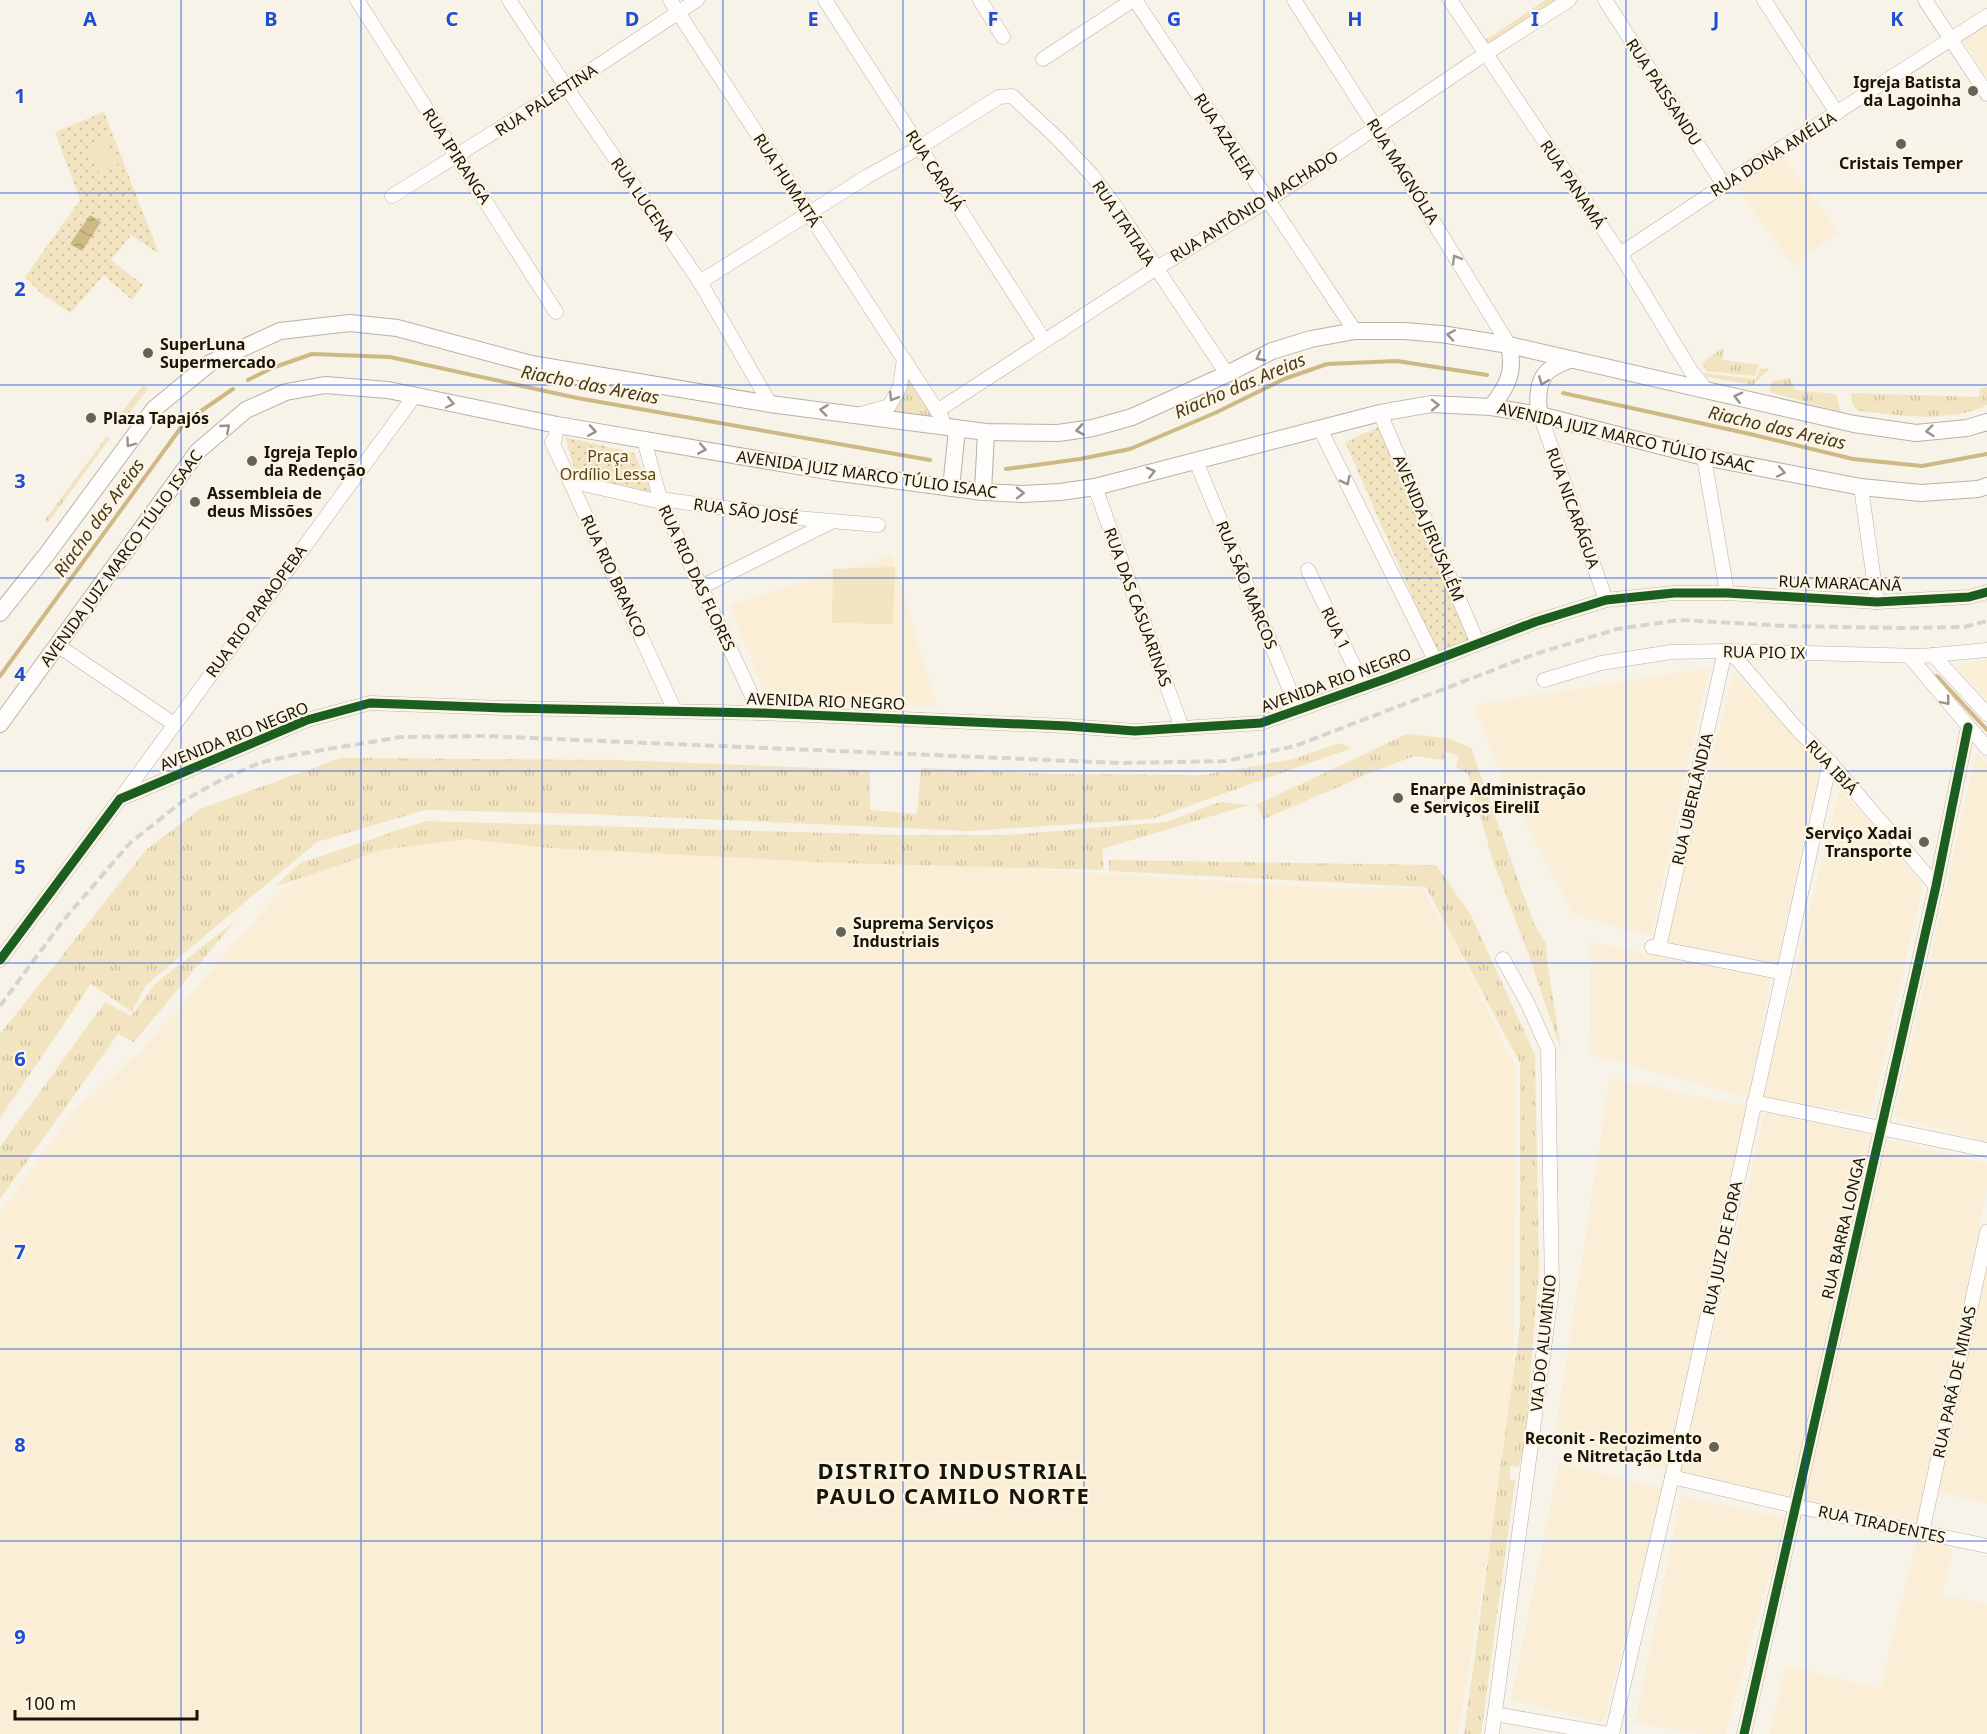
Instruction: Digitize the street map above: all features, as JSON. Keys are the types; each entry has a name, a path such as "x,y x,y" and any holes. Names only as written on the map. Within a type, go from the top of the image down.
{"main road":[{"path":"0,613 47,554 154,409 210,363 280,331 350,323 397,328 531,364 770,404 987,432 1058,433 1093,428 1132,417 1272,351 1311,339 1355,331 1441,334 1509,345 1569,360 1687,377 1706,389 1847,423 1916,433 1967,428 1987,422"},
{"path":"1491,407 1504,390 1509,375 1512,362 1509,345"},
{"path":"1540,416 1538,399 1541,382 1554,366 1569,360"},
{"name":"AVENIDA JUIZ MARCO TÚLIO ISAAC","path":"0,724 198,451 246,410 286,392 325,386 388,390 415,395 554,434 645,440 833,472 983,492 1022,494 1060,492 1095,486 1380,413 1431,404 1491,407 1540,416 1704,457 1861,487 1921,493 1978,489 1987,486"},
{"path":"951,488 952,429"},
{"path":"983,492 987,432"}],"street":[{"name":"RUA IPIRANGA","path":"357,0 556,312"},
{"name":"RUA LUCENA","path":"509,0 700,282 770,404"},
{"name":"RUA HUMAITÁ","path":"670,0 937,411 952,429"},
{"name":"RUA PALESTINA","path":"392,196 566,87 697,0"},
{"name":"RUA CARAJÁ","path":"825,0 1044,340"},
{"path":"980,0 1003,38"},
{"path":"1043,59 1134,0"},
{"name":"RUA AZALEIA","path":"1134,0 1355,331"},
{"name":"RUA MAGNÓLIA","path":"1294,0 1376,128 1509,345"},
{"name":"RUA PANAMÁ","path":"1450,0 1620,254 1687,377"},
{"name":"RUA ANTÔNIO MACHADO","path":"937,411 1155,268 1267,201 1569,0"},
{"name":"RUA PAISSANDU","path":"1605,0 1724,185"},
{"path":"1764,0 1837,113"},
{"path":"1925,0 1987,94"},
{"name":"RUA DONA AMÉLIA","path":"1620,254 1987,16"},
{"name":"RUA ITATIAIA","path":"920,147 999,97 1012,96 1017,99 1091,174 1113,203 1227,374"},
{"path":"700,282 808,213 920,147"},
{"path":"859,414 889,406 900,387 904,359"},
{"name":"RUA RIO PARAOPEBA","path":"120,799 415,395"},
{"name":"AVENIDA JERUSALÉM","path":"1380,413 1478,644"},
{"name":"RUA NICARÁGUA","path":"1540,416 1606,600"},
{"path":"1320,429 1435,660"},
{"name":"RUA RIO BRANCO","path":"554,434 570,481 675,711"},
{"name":"RUA RIO DAS FLORES","path":"645,440 660,501 760,713"},
{"path":"1704,457 1727,593"},
{"name":"RUA SÃO MARCOS","path":"1196,461 1298,710"},
{"name":"RUA SÃO JOSÉ","path":"570,481 660,501 878,525"},
{"name":"RUA DAS CASUARINAS","path":"1095,486 1182,728"},
{"path":"1861,487 1877,602"},
{"name":"RUA SÃO JOSÉ","path":"701,587 832,521"},
{"name":"RUA 1","path":"1308,570 1364,687"},
{"name":"RUA MARACANÃ","path":"1727,593 1877,602 1969,597 1987,592"},
{"name":"AVENIDA RIO NEGRO","path":"120,799 307,720 370,703 760,713 1055,725 1135,731 1261,723 1364,687 1535,622 1606,600 1674,593 1727,593"},
{"path":"57,645 174,724"},
{"name":"RUA PIO IX","path":"1545,680 1613,661 1671,652 1725,651 1909,656 1987,650"},
{"name":"RUA IBIÁ","path":"1725,651 1737,659 1797,729 1830,762 1936,886"},
{"name":"RUA UBERLÂNDIA","path":"1725,651 1656,947 1784,973"},
{"path":"1933,655 1987,714"},
{"path":"1909,656 1987,748"},
{"name":"RUA BARRA LONGA","path":"1744,1734 1936,886 1968,728"},
{"name":"RUA JUIZ DE FORA","path":"1612,1734 1672,1477 1830,762"},
{"path":"0,960 120,799"},
{"name":"VIA DO ALUMÍNIO","path":"1492,1734 1552,1289 1548,1049 1527,1002 1503,959"},
{"path":"1754,1102 1987,1150"},
{"name":"RUA PARÁ DE MINAS","path":"1922,1533 1987,1232"},
{"name":"RUA TIRADENTES","path":"1672,1477 1795,1506 1987,1546"},
{"path":"1495,1714 1608,1734"}],"shaded area":[{"path":"1987,23 1987,76 1962,39"},
{"path":"1782,156 1838,232 1793,265 1737,189"},
{"path":"892,555 937,706 769,707 730,605"},
{"path":"1987,659 1987,700 1956,666"},
{"path":"1709,668 1651,936 1574,915 1505,786 1474,705"},
{"path":"1734,673 1820,762 1776,967 1664,945"},
{"path":"1976,753 1987,763 1987,1141 1895,1117"},
{"path":"1840,788 1923,884 1871,1115 1763,1097"},
{"path":"396,829 1344,889 1422,889 1459,950 1516,1069 1513,1402 1458,1734 0,1734 0,1213 72,1113 141,1051 282,889"},
{"path":"1591,942 1771,978 1749,1098 1589,1054"},
{"path":"1610,1078 1747,1106 1666,1470 1554,1439"},
{"path":"1765,1112 1871,1135 1789,1501 1680,1473"},
{"path":"1887,1140 1987,1164 1987,1190 1917,1521 1804,1499"},
{"path":"1987,1263 1987,1504 1937,1492"},
{"path":"1559,1463 1663,1488 1603,1723 1511,1700"},
{"path":"1681,1496 1786,1518 1725,1734 1702,1734 1635,1723"},
{"path":"1917,1539 1953,1548 1942,1594 1987,1604 1987,1734 1769,1734 1786,1666 1880,1689"}],"green space":[{"path":"1545,0 1555,0 1489,45 1486,40"},
{"path":"104,112 159,254 131,235 111,260 143,285 132,300 104,275 70,313 42,294 25,277 80,200 55,132"},
{"path":"107,139 118,167 100,174 89,146"},
{"path":"1724,347 1723,360 1759,365 1755,376 1706,371 1702,363"},
{"path":"1761,368 1769,369 1753,385 1707,377 1703,373 1755,379"},
{"path":"907,374 934,417 889,412 904,396"},
{"path":"1790,378 1795,390 1836,394 1841,412 1769,392 1772,381"},
{"path":"143,385 148,389 126,417 121,413"},
{"path":"1987,387 1987,405 1956,415 1924,417 1858,411 1851,401 1852,393 1979,397 1980,389"},
{"path":"1379,427 1473,642 1439,657 1345,442"},
{"path":"107,436 110,438 48,523 45,520"},
{"name":"Praça Ordílio Lessa","path":"565,437 634,453 652,492 576,475"},
{"path":"895,567 893,624 832,623 833,569"},
{"path":"1407,734 1447,738 1471,748 1534,924 1546,943 1561,1050 1492,858 1468,774 1456,767 1459,756 1446,752 1443,760 1414,756 1264,819 1256,805"},
{"path":"1340,743 1352,748 1152,819 970,831 589,814 425,810 317,842 146,985 132,1012 91,984 0,1118 0,1034 146,850 200,809 341,758 616,760 870,770 870,810 917,814 921,768 1057,774 1203,775 1293,759"},
{"path":"1220,802 1249,805 1102,849 1104,870 839,863 550,848 468,839 386,849 274,887 300,863 426,821 895,835 1006,835 1166,822"},
{"path":"1109,860 1436,865 1471,915 1535,1055 1539,1268 1525,1441 1519,1467 1510,1466 1510,1479 1515,1481 1481,1734 1464,1734 1520,1326 1520,1063 1426,887 1109,871"},
{"path":"235,921 134,1042 118,1034 0,1199 0,1147 105,1002 131,1016 156,983"}],"water":[{"path":"90,215 101,222 82,251 70,244"}],"waterway":[{"name":"Riacho das Areias","path":"248,380 272,368 312,354 390,357 577,398 930,460"},
{"name":"Riacho das Areias","path":"1006,469 1080,459 1130,449 1215,413 1284,379 1327,364 1397,361 1487,375"},
{"name":"Riacho das Areias","path":"0,676 185,422 233,389"},
{"name":"Riacho das Areias","path":"1563,393 1853,459 1922,466 1987,454"},
{"path":"1937,676 1987,730"}],"railway":[{"path":"0,1006 62,922 130,843 183,801 221,780 259,763 298,754 401,737 484,736 1120,763 1226,761 1295,746 1535,654 1617,629 1680,620 1786,626 1900,628 1964,627 1987,621"}],"cycle path":[{"path":"0,960 120,799 307,720 370,703 760,713 1135,731 1261,723 1535,622 1606,600 1674,593 1727,593 1877,602 1969,597 1987,592"},
{"path":"1744,1734 1936,886 1968,727"}],"place":[{"name":"Igreja Batista da Lagoinha","path":"1973,91"},
{"name":"Cristais Temper","path":"1901,144"},
{"name":"SuperLuna Supermercado","path":"148,353"},
{"name":"Plaza Tapajós","path":"91,418"},
{"name":"Igreja Teplo da Redenção","path":"252,461"},
{"name":"Assembleia de deus Missões","path":"195,502"},
{"name":"Enarpe Administração e Serviços EireliI","path":"1398,798"},
{"name":"Serviço Xadai Transporte","path":"1924,842"},
{"name":"Suprema Serviços Industriais","path":"841,932"},
{"name":"Reconit - Recozimento e Nitretação Ltda","path":"1714,1447"}],"district":[{"name":"DISTRITO INDUSTRIAL PAULO CAMILO NORTE","path":"953,1484"}]}
